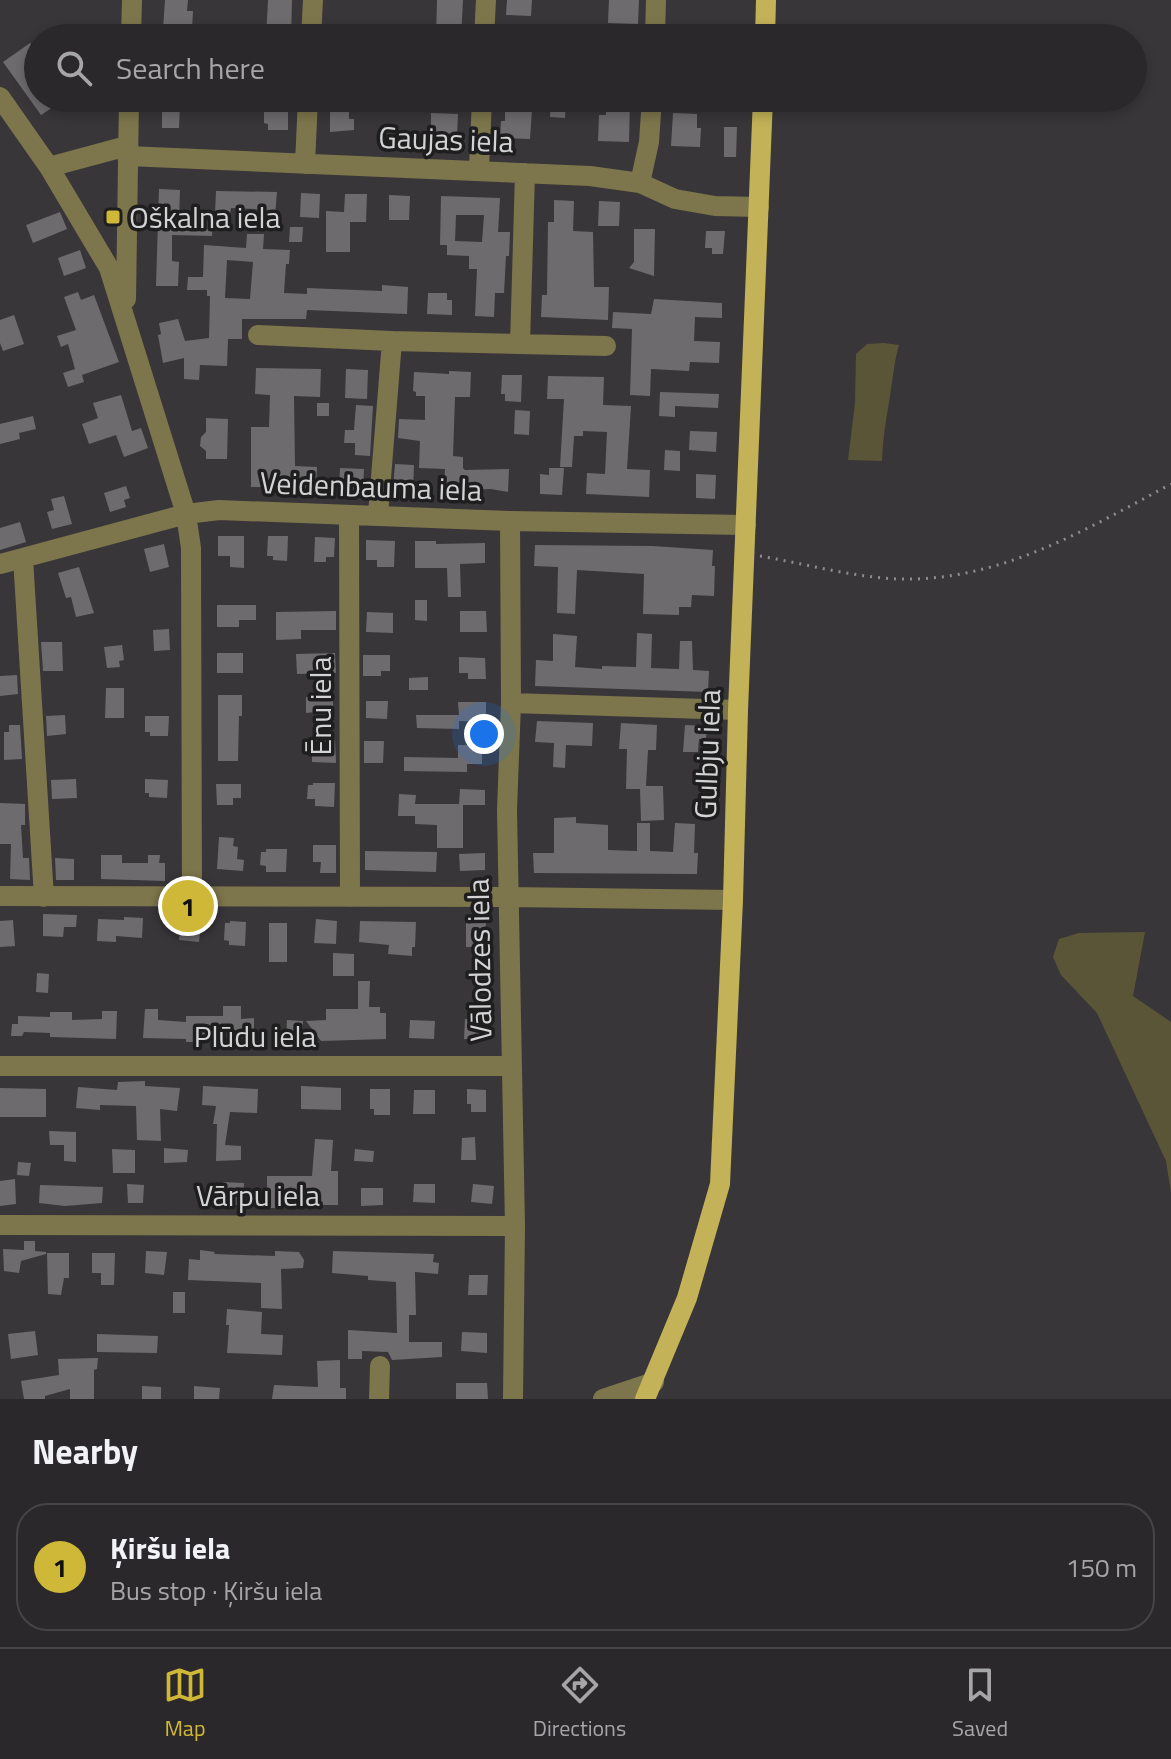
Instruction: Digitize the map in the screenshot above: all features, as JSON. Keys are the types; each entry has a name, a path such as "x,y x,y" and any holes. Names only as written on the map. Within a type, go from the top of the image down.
{"main road":[{"path":"765,24 766,0"},
{"name":"Gulbju iela","path":"650,1390 687,1298 720,1184 762,112"}],"street":[{"path":"131,24 132,0"},
{"path":"312,24 313,0"},
{"path":"485,24 486,0"},
{"path":"655,24 656,0"},
{"path":"0,97 49,167 109,268 186,514 191,548 192,896"},
{"path":"125,315 128,112"},
{"path":"305,164 307,112"},
{"path":"479,169 481,112"},
{"path":"640,183 649,142 651,112"},
{"name":"Gaujas iela","path":"49,167 127,151 305,164 479,169 590,176 640,183 675,199 715,206 759,207"},
{"path":"520,344 525,173"},
{"path":"258,335 606,346"},
{"path":"378,515 392,341"},
{"name":"Veidenbauma iela","path":"0,564 186,514 219,510 510,521 746,525"},
{"name":"Ēnu iela","path":"349,515 350,897"},
{"name":"Vālodzes iela","path":"510,521 511,703 507,810 515,1226 513,1399"},
{"path":"23,558 44,897"},
{"path":"511,703 738,710"},
{"path":"0,896 733,900"},
{"name":"Plūdu iela","path":"0,1066 510,1066"},
{"name":"Vārpu iela","path":"0,1225 515,1226"},
{"path":"379,1399 380,1366"},
{"path":"603,1399 650,1390"}],"path":[{"path":"745,553 855,574 899,579 944,576 1007,564 1059,544 1171,484"}],"shaded area":[{"path":"867,344 899,345 882,461 848,460 855,403 856,354"},
{"path":"1145,932 1133,996 1171,1022 1171,1193 1166,1161 1097,1013 1061,975 1053,957 1059,939 1079,933"}],"building":[{"path":"165,0 188,0 187,11 193,11 192,24 163,24"},
{"path":"268,0 292,0 291,24 267,24"},
{"path":"437,0 463,0 462,24 436,24"},
{"path":"507,0 532,0 531,16 506,15"},
{"path":"609,0 639,0 638,24 608,23"},
{"path":"24,47 24,91 3,62"},
{"path":"162,112 180,112 179,128 162,128"},
{"path":"264,112 288,112 288,130 268,130"},
{"path":"330,112 349,112 349,119 354,119 354,130 330,132"},
{"path":"505,112 532,112 530,139 500,138 501,121 505,121"},
{"path":"550,112 565,112 565,118 550,117"},
{"path":"606,112 630,112 629,142 598,141 599,115 606,115"},
{"path":"431,113 458,114 457,136 431,135"},
{"path":"673,113 697,114 697,128 701,128 700,147 671,146"},
{"path":"724,127 737,127 736,157 724,157"},
{"path":"159,189 180,190 179,220 213,221 212,236 172,235 172,261 179,262 178,286 156,286"},
{"path":"216,191 277,192 275,216 263,215 263,211 255,209 231,208 230,214 215,214"},
{"path":"301,193 320,194 319,218 300,217"},
{"path":"345,194 367,194 366,222 350,222 350,252 326,252 326,211 344,212"},
{"path":"389,195 410,196 409,220 389,220"},
{"path":"441,196 500,198 498,232 510,232 509,256 506,256 504,293 495,293 494,317 475,316 477,269 469,269 469,256 447,255 447,245 440,245","holes":["456,215 484,215 482,242 455,241"]},
{"path":"554,200 574,201 573,231 593,232 594,287 609,287 608,320 541,317 542,295 547,295 548,222 554,222"},
{"path":"599,201 620,202 619,226 598,226"},
{"path":"60,212 67,229 33,243 26,225"},
{"path":"290,227 303,227 302,242 289,242"},
{"path":"634,229 655,229 654,276 629,268 634,262"},
{"path":"706,231 725,231 723,254 712,254 712,248 705,248"},
{"path":"247,234 264,234 263,249 290,250 284,293 307,294 307,288 382,291 382,285 408,287 407,314 307,310 306,319 242,319 242,339 228,339 227,366 200,365 199,380 184,379 184,358 163,363 159,323 178,319 185,341 209,338 210,296 207,296 207,290 187,290 188,277 203,277 204,245 246,248","holes":["227,260 253,262 250,299 225,298"]},
{"path":"80,250 86,268 64,276 58,258"},
{"path":"78,292 81,300 94,295 119,362 82,375 84,382 68,387 63,373 75,369 68,344 61,347 57,336 76,330 64,297"},
{"path":"428,293 447,293 447,300 452,300 452,315 427,314"},
{"path":"654,299 722,303 722,318 695,317 694,341 720,342 719,363 690,362 689,371 651,369 650,396 630,395 632,329 612,328 613,312 651,314"},
{"path":"14,315 24,344 3,351 0,320"},
{"path":"256,368 321,369 320,397 294,396 295,466 317,467 316,488 251,487 251,427 269,427 270,395 255,394"},
{"path":"346,369 368,370 367,399 345,398"},
{"path":"449,371 471,372 470,397 455,397 453,456 463,457 465,470 509,469 508,492 491,489 444,491 445,469 419,468 420,441 398,438 399,419 425,420 425,396 416,396 413,391 414,372 449,374"},
{"path":"502,375 522,375 521,402 505,401 505,394 501,394"},
{"path":"548,376 604,377 603,405 631,406 627,469 650,470 649,497 586,494 587,473 605,474 607,432 583,431 583,436 574,436 572,467 560,467 564,399 547,399"},
{"path":"660,392 719,394 718,408 675,406 675,417 659,416"},
{"path":"121,395 132,431 141,428 148,448 124,457 116,435 89,444 82,424 98,418 93,403"},
{"path":"317,403 329,403 329,416 317,416"},
{"path":"356,405 373,406 370,456 355,455 355,443 344,443 345,430 354,430"},
{"path":"515,410 530,411 529,435 514,434"},
{"path":"33,416 36,429 19,433 20,439 0,444 0,424"},
{"path":"206,418 228,419 227,459 206,459 206,451 200,446 201,437 206,432"},
{"path":"690,431 717,432 716,452 689,450"},
{"path":"665,450 680,451 680,471 664,470"},
{"path":"395,464 414,465 413,490 393,489"},
{"path":"340,468 364,469 363,490 339,489"},
{"path":"549,468 564,468 562,495 540,494 540,474 549,475"},
{"path":"696,474 716,475 715,499 696,498"},
{"path":"126,486 130,498 124,500 126,507 110,512 104,493"},
{"path":"64,496 72,524 52,529 47,512 54,510 51,499"},
{"path":"20,522 26,542 0,550 0,528"},
{"path":"218,536 244,536 244,568 230,567 230,556 218,556"},
{"path":"268,536 288,536 287,561 273,560 273,556 267,556"},
{"path":"315,537 335,538 334,557 326,557 326,562 314,562"},
{"path":"366,540 395,541 394,567 377,567 377,560 366,560"},
{"path":"415,541 485,543 485,563 460,564 461,597 448,597 447,568 415,568"},
{"path":"164,544 169,567 150,572 144,549"},
{"path":"535,545 713,550 714,596 692,595 691,607 679,607 679,615 643,614 644,574 577,570 575,614 557,613 558,567 534,566"},
{"path":"79,567 94,613 76,617 71,597 66,598 58,573"},
{"path":"415,600 427,600 427,621 415,620"},
{"path":"217,605 256,605 256,620 239,620 239,627 217,627"},
{"path":"336,611 336,630 301,630 301,639 276,640 276,612"},
{"path":"460,611 486,611 487,632 460,632"},
{"path":"367,612 393,613 393,633 366,632"},
{"path":"169,629 170,650 154,651 153,630"},
{"path":"637,633 652,634 651,668 679,669 680,641 692,641 693,670 709,671 708,692 535,686 536,660 553,661 553,634 577,636 575,667 602,669 602,666 636,667"},
{"path":"41,642 62,642 63,671 43,671"},
{"path":"122,645 124,660 119,661 120,667 107,668 104,647"},
{"path":"217,653 243,653 243,673 217,673"},
{"path":"335,653 336,673 297,674 296,654"},
{"path":"363,655 390,655 390,671 381,671 381,676 363,676"},
{"path":"459,657 485,658 486,679 468,679 468,673 459,673"},
{"path":"17,675 18,694 0,696 0,676"},
{"path":"428,677 428,690 409,690 409,678"},
{"path":"106,688 124,688 124,718 105,718"},
{"path":"218,695 242,695 238,761 218,761"},
{"path":"306,697 333,697 333,718 315,718 315,712 306,713"},
{"path":"366,701 388,701 387,719 366,718"},
{"path":"458,702 486,702 486,722 459,721 459,729 417,728 416,715 459,715"},
{"path":"65,715 66,734 47,736 46,716"},
{"path":"145,716 169,716 168,736 150,736 150,732 145,732"},
{"path":"537,721 593,723 592,746 566,745 565,768 553,767 554,743 535,742"},
{"path":"621,723 657,725 656,750 648,750 646,786 663,786 664,820 641,821 640,789 626,789 627,749 619,749"},
{"path":"9,725 20,725 22,759 4,760 4,732 9,732"},
{"path":"685,725 707,726 706,739 699,739 698,752 683,752"},
{"path":"312,739 335,740 336,763 312,762"},
{"path":"364,741 384,741 383,763 364,763"},
{"path":"458,745 482,745 482,764 467,764 467,772 404,771 404,757 458,758"},
{"path":"76,779 77,798 52,799 51,780"},
{"path":"145,779 168,780 167,798 149,797 149,793 145,793"},
{"path":"335,783 334,807 315,806 315,799 307,799 308,785"},
{"path":"216,784 241,784 241,798 233,798 233,805 217,805"},
{"path":"460,789 485,790 485,805 463,805 463,848 437,848 437,825 415,824 415,816 398,816 399,794 416,795 415,804 459,804"},
{"path":"0,803 25,804 25,825 21,825 23,858 29,858 30,880 10,879 11,844 0,844"},
{"path":"576,817 576,823 608,825 608,850 637,851 637,823 650,823 650,851 673,852 675,823 695,824 697,874 534,873 533,853 554,853 554,818"},
{"path":"219,837 234,838 233,846 238,847 237,859 244,860 243,871 217,869"},
{"path":"313,845 336,845 336,873 320,873 321,862 313,862"},
{"path":"266,849 287,849 286,872 266,872 266,866 260,865 261,852 266,852"},
{"path":"365,851 437,852 436,872 365,870"},
{"path":"485,853 485,870 460,871 459,854"},
{"path":"101,855 122,855 122,863 148,863 148,855 160,855 159,863 165,863 165,881 101,879"},
{"path":"55,858 74,859 74,880 56,880"},
{"path":"43,914 77,915 76,927 64,927 63,937 43,936"},
{"path":"124,917 143,918 142,938 116,936 116,942 97,941 98,919 124,920"},
{"path":"181,919 201,921 199,942 179,940"},
{"path":"316,919 337,921 336,944 314,943"},
{"path":"13,920 15,946 0,947 0,921"},
{"path":"360,921 416,922 412,956 388,954 389,945 359,942"},
{"path":"466,921 486,921 485,947 466,947"},
{"path":"246,922 245,946 229,945 229,941 224,940 225,923"},
{"path":"269,923 287,923 287,962 269,962"},
{"path":"333,953 354,954 354,976 333,976"},
{"path":"37,973 49,974 48,993 36,992"},
{"path":"358,981 370,981 369,1007 380,1007 380,1013 386,1013 386,1039 321,1041 306,1021 326,1020 326,1009 358,1009"},
{"path":"223,1006 241,1006 241,1019 254,1018 254,1038 186,1042 186,1039 143,1038 145,1009 158,1009 158,1020 186,1022 186,1016 223,1016"},
{"path":"102,1011 117,1011 116,1039 50,1037 50,1033 24,1032 22,1036 11,1036 12,1024 18,1024 18,1016 50,1017 50,1012 72,1012 72,1020 102,1019"},
{"path":"465,1019 486,1020 486,1039 464,1039"},
{"path":"287,1020 303,1021 302,1039 286,1038"},
{"path":"410,1020 435,1021 434,1039 409,1038"},
{"path":"145,1081 145,1086 180,1088 177,1111 160,1109 161,1141 137,1140 136,1106 100,1105 100,1110 76,1108 78,1087 117,1090 118,1082"},
{"path":"203,1086 258,1089 257,1113 230,1112 225,1145 241,1146 241,1160 216,1161 217,1124 213,1124 216,1106 202,1105"},
{"path":"301,1086 341,1088 341,1110 301,1109"},
{"path":"0,1088 46,1089 46,1117 0,1117"},
{"path":"370,1089 390,1089 390,1115 374,1115 374,1109 370,1109"},
{"path":"467,1089 486,1090 486,1112 471,1112 471,1104 467,1104"},
{"path":"414,1090 435,1090 435,1114 413,1114"},
{"path":"49,1131 76,1132 76,1162 64,1161 64,1145 50,1145"},
{"path":"475,1137 476,1160 461,1160 462,1138"},
{"path":"315,1139 333,1140 331,1171 338,1171 338,1205 267,1208 267,1176 312,1176"},
{"path":"164,1148 188,1150 187,1162 164,1163"},
{"path":"112,1149 135,1150 135,1173 113,1173"},
{"path":"355,1149 374,1151 373,1162 354,1161"},
{"path":"18,1162 31,1163 29,1176 17,1175"},
{"path":"15,1179 16,1204 0,1206 0,1181"},
{"path":"223,1182 244,1183 243,1205 223,1205"},
{"path":"127,1184 144,1185 143,1203 128,1203"},
{"path":"414,1184 435,1184 435,1203 413,1202"},
{"path":"473,1184 494,1186 492,1204 471,1202"},
{"path":"40,1185 103,1187 102,1203 65,1206 39,1203"},
{"path":"361,1188 383,1188 383,1205 361,1206"},
{"path":"24,1241 35,1241 35,1251 46,1254 21,1261 19,1273 4,1271 3,1249 24,1250"},
{"path":"200,1250 214,1254 275,1256 275,1251 299,1252 304,1260 303,1268 281,1269 282,1309 261,1308 261,1283 188,1280 189,1259 200,1260"},
{"path":"146,1251 167,1252 164,1275 145,1273"},
{"path":"333,1251 434,1254 433,1262 439,1263 438,1274 415,1272 416,1315 409,1315 409,1342 442,1342 442,1357 392,1360 388,1352 362,1351 362,1359 348,1359 348,1330 397,1333 396,1282 332,1273"},
{"path":"47,1253 69,1253 69,1278 64,1278 61,1295 48,1294"},
{"path":"92,1253 115,1253 114,1285 101,1285 101,1273 92,1273"},
{"path":"469,1275 488,1275 487,1295 468,1295"},
{"path":"173,1292 185,1292 185,1313 173,1313"},
{"path":"227,1309 262,1312 261,1334 283,1335 282,1355 227,1353"},
{"path":"35,1331 38,1355 11,1359 8,1334"},
{"path":"462,1332 487,1333 487,1353 461,1351"},
{"path":"97,1334 158,1336 157,1353 97,1352"},
{"path":"98,1358 97,1369 94,1370 94,1399 70,1399 70,1389 45,1396 45,1399 24,1399 21,1381 59,1375 58,1359"},
{"path":"340,1360 340,1388 346,1388 346,1399 272,1399 274,1385 318,1387 317,1361"},
{"path":"456,1383 487,1383 488,1399 456,1399"},
{"path":"142,1386 161,1387 161,1399 142,1399"},
{"path":"194,1386 220,1388 219,1399 194,1399"}],"place":[{"name":"Oškalna iela","path":"113,217"},
{"name":"Ķiršu iela","path":"188,906"}]}
